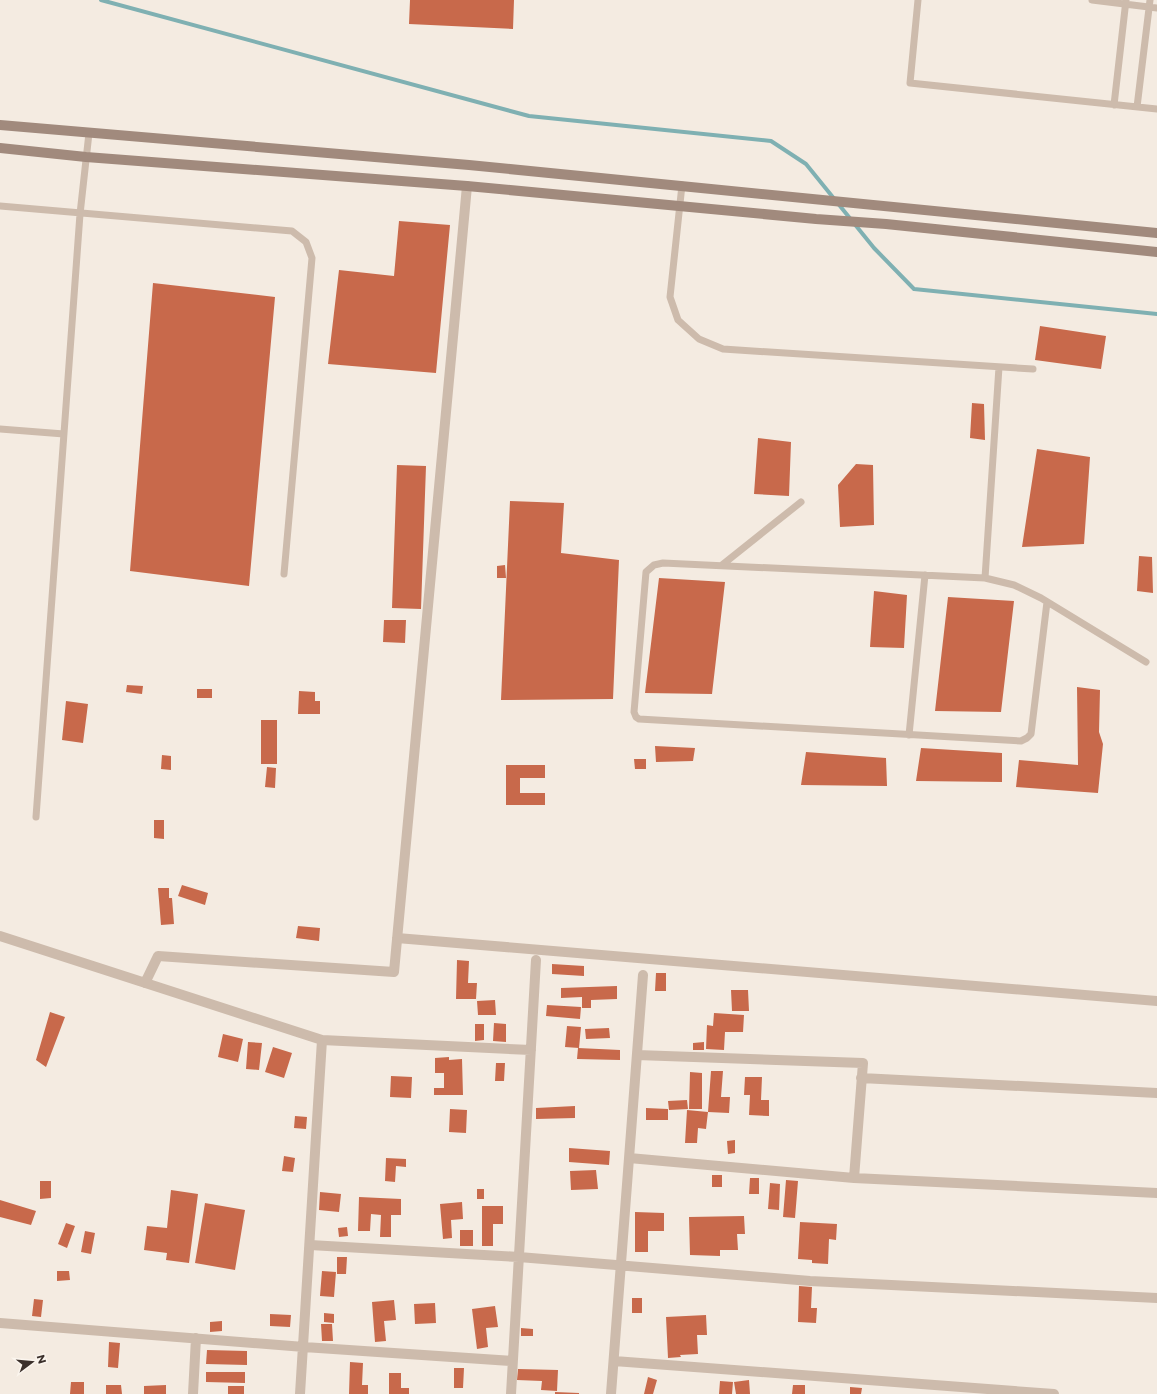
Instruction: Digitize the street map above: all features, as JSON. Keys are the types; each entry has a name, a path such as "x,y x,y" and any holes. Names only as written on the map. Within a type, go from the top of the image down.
{"main road":[{"path":"0,125 461,164 1157,233"},
{"path":"0,148 86,157 468,186 816,219 886,224 1157,252"}],"street":[{"path":"145,983 158,956 394,972 468,186"},
{"path":"0,936 322,1040 531,1050"},
{"path":"397,938 1157,1001"},
{"path":"510,1394 536,960"},
{"path":"611,1394 643,975"},
{"path":"300,1394 322,1040"},
{"path":"637,1056 863,1063 854,1178"},
{"path":"861,1078 1157,1093"},
{"path":"629,1158 854,1178 1157,1193"},
{"path":"310,1245 519,1257 810,1281 1157,1298"},
{"path":"0,1323 304,1347 512,1361"},
{"path":"193,1394 196,1338"},
{"path":"614,1361 1054,1394"}],"lane":[{"path":"918,0 910,82 1157,109"},
{"path":"1092,0 1149,4 1157,8"},
{"path":"1114,105 1126,2"},
{"path":"1137,107 1149,4"},
{"path":"36,817 80,214 89,133"},
{"path":"682,186 670,297 678,320 699,339 723,349 1033,369"},
{"path":"0,206 292,231 306,242 312,258 284,574"},
{"path":"984,578 999,367"},
{"path":"0,429 64,434"},
{"path":"722,565 801,502"},
{"path":"1047,602 1031,734 1021,741 639,719 636,717 634,712 646,572 654,565 663,563 984,578 1014,585 1047,602 1146,662"},
{"path":"909,735 925,575"}],"building":[{"path":"410,0 514,0 513,29 409,24"},
{"path":"399,221 450,225 436,373 328,364 339,270 394,276"},
{"path":"153,283 275,297 249,586 130,571"},
{"path":"1040,326 1106,336 1101,369 1035,360"},
{"path":"972,403 984,404 985,440 970,438"},
{"path":"758,438 791,442 789,496 754,494"},
{"path":"1037,449 1090,457 1084,544 1022,547"},
{"path":"856,464 873,465 874,525 840,527 838,485"},
{"path":"397,465 426,466 421,609 392,608"},
{"path":"510,501 564,503 561,553 619,560 613,699 501,700"},
{"path":"1139,556 1152,557 1153,593 1137,591"},
{"path":"505,565 506,578 497,578 497,566"},
{"path":"659,578 725,582 712,694 645,693"},
{"path":"874,591 907,595 904,648 870,647"},
{"path":"948,597 1014,601 1001,712 935,711"},
{"path":"384,620 406,620 405,643 383,642"},
{"path":"127,685 143,686 142,694 126,692"},
{"path":"1077,687 1100,690 1099,732 1103,744 1098,793 1016,787 1019,760 1078,765"},
{"path":"197,689 212,689 212,698 197,698"},
{"path":"299,691 315,692 315,701 320,701 320,714 298,714"},
{"path":"66,701 88,704 83,743 62,740"},
{"path":"261,720 277,720 277,764 261,764"},
{"path":"655,746 695,748 693,761 656,762"},
{"path":"921,748 1002,753 1002,782 916,781"},
{"path":"806,752 886,758 887,786 801,785"},
{"path":"162,755 171,756 171,770 161,769"},
{"path":"634,759 646,759 646,769 635,769"},
{"path":"506,765 545,765 545,778 520,778 520,793 545,793 545,805 506,805"},
{"path":"267,767 276,768 275,788 265,787"},
{"path":"154,820 164,820 164,839 154,838"},
{"path":"182,885 208,893 205,905 178,896"},
{"path":"158,888 169,888 169,898 172,898 174,924 161,925"},
{"path":"298,926 320,928 319,941 296,938"},
{"path":"457,960 469,961 468,983 477,983 476,999 456,999"},
{"path":"552,964 584,966 584,976 552,974"},
{"path":"656,973 666,973 666,991 655,991"},
{"path":"617,986 617,999 591,1000 591,1008 582,1008 582,997 561,998 561,988"},
{"path":"731,990 748,990 749,1011 732,1011"},
{"path":"495,1000 496,1015 478,1015 477,1001"},
{"path":"547,1005 581,1007 580,1019 546,1016"},
{"path":"50,1012 65,1017 46,1067 36,1060"},
{"path":"714,1013 744,1015 743,1032 725,1032 724,1050 706,1049 707,1025 713,1026"},
{"path":"494,1023 506,1024 506,1042 493,1041"},
{"path":"475,1024 484,1024 484,1040 475,1041"},
{"path":"567,1026 581,1027 579,1048 565,1047"},
{"path":"609,1028 610,1038 586,1039 585,1029"},
{"path":"223,1034 243,1039 238,1062 218,1057"},
{"path":"248,1042 262,1043 259,1070 246,1069"},
{"path":"704,1042 704,1050 693,1050 693,1043"},
{"path":"273,1047 292,1053 284,1078 265,1072"},
{"path":"578,1048 620,1050 620,1060 577,1059"},
{"path":"449,1057 449,1060 462,1059 463,1095 434,1095 434,1088 444,1088 444,1073 435,1073 435,1058"},
{"path":"496,1063 505,1063 504,1081 495,1081"},
{"path":"711,1071 723,1071 721,1097 730,1097 729,1113 708,1112"},
{"path":"690,1072 702,1073 702,1109 689,1109"},
{"path":"391,1076 412,1077 411,1098 390,1097"},
{"path":"745,1077 762,1077 761,1100 769,1100 769,1116 749,1115 750,1095 744,1095"},
{"path":"687,1100 688,1109 669,1110 668,1101"},
{"path":"575,1106 575,1118 536,1119 536,1108"},
{"path":"646,1108 668,1109 668,1120 646,1120"},
{"path":"450,1109 467,1110 466,1133 449,1132"},
{"path":"687,1110 708,1112 706,1129 698,1128 697,1143 685,1143"},
{"path":"295,1116 307,1117 306,1129 294,1128"},
{"path":"735,1140 735,1153 728,1154 727,1141"},
{"path":"569,1148 610,1151 609,1165 569,1162"},
{"path":"284,1156 295,1158 293,1172 282,1171"},
{"path":"386,1158 406,1159 406,1167 396,1166 395,1182 385,1181"},
{"path":"596,1170 598,1189 571,1190 570,1171"},
{"path":"712,1175 722,1175 722,1187 712,1187"},
{"path":"750,1178 759,1178 759,1194 749,1194"},
{"path":"786,1180 798,1181 795,1218 783,1217"},
{"path":"40,1181 51,1181 51,1198 40,1199"},
{"path":"770,1183 780,1184 779,1210 768,1209"},
{"path":"477,1189 484,1189 484,1199 477,1199"},
{"path":"171,1190 198,1194 189,1263 166,1260 167,1253 144,1250 147,1226 167,1228"},
{"path":"320,1192 341,1194 339,1212 319,1210"},
{"path":"359,1197 401,1199 401,1215 391,1215 391,1237 380,1237 381,1215 371,1214 370,1231 358,1231"},
{"path":"0,1200 36,1211 31,1225 0,1217"},
{"path":"462,1202 463,1219 451,1220 452,1238 443,1239 440,1204"},
{"path":"205,1203 245,1210 235,1270 195,1263"},
{"path":"482,1206 503,1206 503,1224 493,1224 493,1246 482,1246"},
{"path":"635,1212 664,1213 664,1231 648,1231 648,1252 635,1252"},
{"path":"744,1216 745,1234 737,1234 738,1250 720,1250 720,1256 690,1255 689,1217"},
{"path":"800,1222 837,1224 836,1240 829,1239 828,1264 812,1263 812,1260 798,1259"},
{"path":"66,1223 75,1226 67,1248 58,1244"},
{"path":"347,1227 348,1236 339,1237 338,1228"},
{"path":"460,1230 473,1230 473,1246 460,1246"},
{"path":"85,1231 95,1233 91,1254 81,1252"},
{"path":"337,1257 347,1257 346,1274 337,1274"},
{"path":"57,1271 69,1271 70,1280 57,1281"},
{"path":"322,1271 336,1272 334,1297 320,1296"},
{"path":"799,1286 812,1287 811,1308 817,1308 816,1323 798,1322"},
{"path":"632,1298 642,1298 642,1313 632,1313"},
{"path":"34,1299 43,1300 41,1317 32,1316"},
{"path":"394,1300 396,1320 384,1321 386,1341 375,1342 372,1302"},
{"path":"435,1303 436,1323 415,1324 414,1304"},
{"path":"495,1306 498,1327 486,1328 488,1347 477,1349 472,1309"},
{"path":"324,1313 334,1314 334,1323 324,1322"},
{"path":"270,1314 291,1315 290,1327 270,1326"},
{"path":"706,1315 707,1335 697,1335 698,1354 680,1355 681,1357 668,1358 666,1317"},
{"path":"222,1321 222,1331 210,1332 210,1322"},
{"path":"321,1324 332,1324 333,1341 322,1341"},
{"path":"521,1328 533,1329 533,1336 521,1336"},
{"path":"109,1342 120,1343 118,1368 108,1367"},
{"path":"207,1350 247,1351 247,1365 206,1364"},
{"path":"350,1362 363,1363 362,1385 368,1385 368,1394 349,1394"},
{"path":"454,1368 464,1368 463,1388 454,1388"},
{"path":"518,1369 558,1370 557,1391 541,1390 542,1381 517,1380"},
{"path":"206,1372 245,1372 245,1383 206,1382"},
{"path":"389,1373 401,1373 401,1388 409,1388 409,1394 389,1394"},
{"path":"648,1377 657,1380 653,1394 644,1394"},
{"path":"749,1380 750,1394 736,1394 734,1382"},
{"path":"720,1381 733,1382 732,1394 719,1394"},
{"path":"71,1382 84,1382 84,1394 70,1394"},
{"path":"106,1385 121,1385 122,1394 106,1394"},
{"path":"166,1385 166,1394 144,1394 144,1386"},
{"path":"793,1385 805,1385 805,1394 792,1394"},
{"path":"228,1386 244,1386 244,1394 228,1394"},
{"path":"850,1387 862,1388 861,1394 850,1394"},
{"path":"555,1392 579,1393 579,1394 555,1394"}],"waterway":[{"path":"101,0 529,116 771,141 806,164 874,248 914,289 1157,314"}]}
